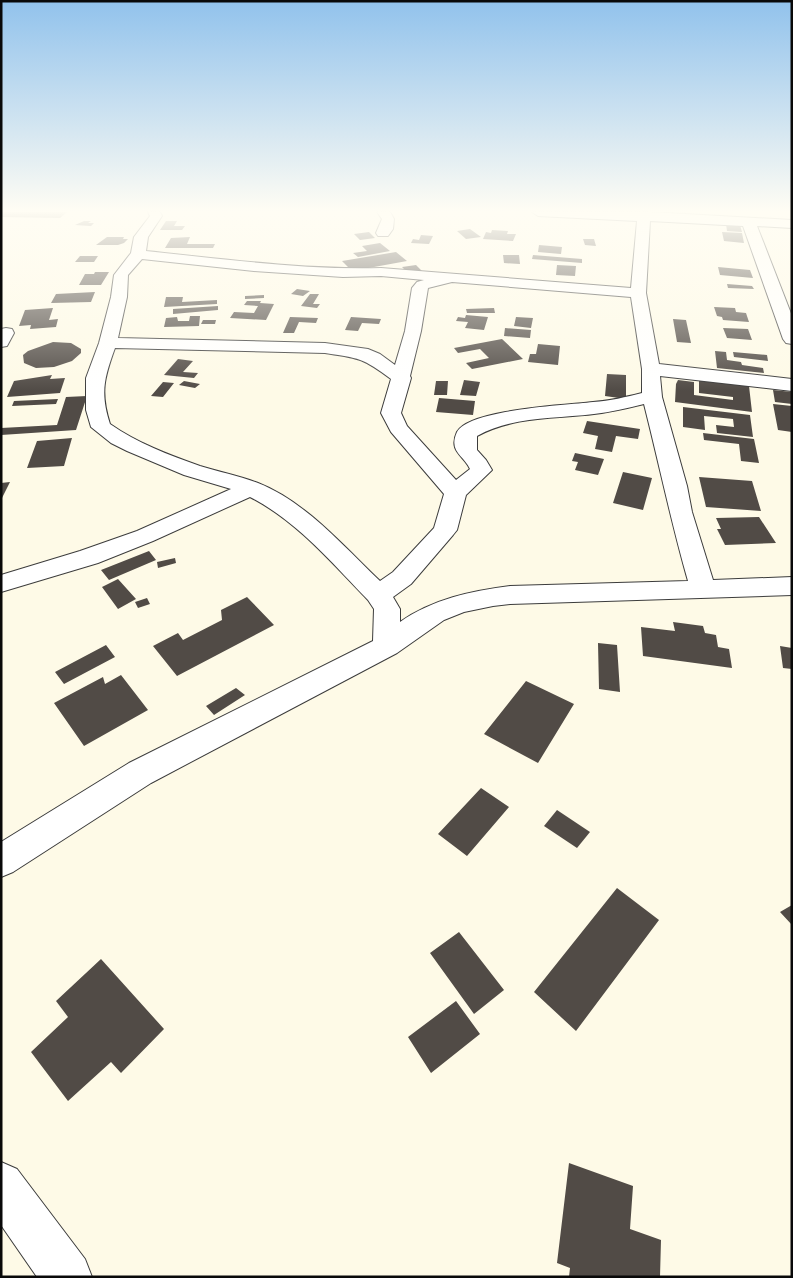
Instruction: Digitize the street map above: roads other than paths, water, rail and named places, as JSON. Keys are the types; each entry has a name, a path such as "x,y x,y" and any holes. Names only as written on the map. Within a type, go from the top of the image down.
{"street":[{"path":"124,272 121,275 119,297 108,343 95,378 96,410 101,427 118,439 142,450 192,470 252,488 276,501 309,526 378,594 387,609 387,646"},
{"path":"320,272 381,272 638,293"},
{"path":"640,272 638,293 651,369 652,397 676,486 680,512 696,569 704,589"},
{"path":"768,272 787,316 792,339"},
{"path":"450,278 429,283 420,288 414,332 402,378 392,406 392,418 455,493"},
{"path":"108,343 349,350 374,358 402,378"},
{"path":"651,369 792,385"},
{"path":"378,594 402,578 444,530 455,493 481,470 481,466 467,454 464,444 467,433 480,425 501,418 623,404 652,397"},
{"path":"1,584 80,560 145,536 252,488"},
{"path":"1,861 140,773 387,646 415,625 442,610 480,600 510,596 792,586"},
{"path":"1,1185 67,1277"}]}
